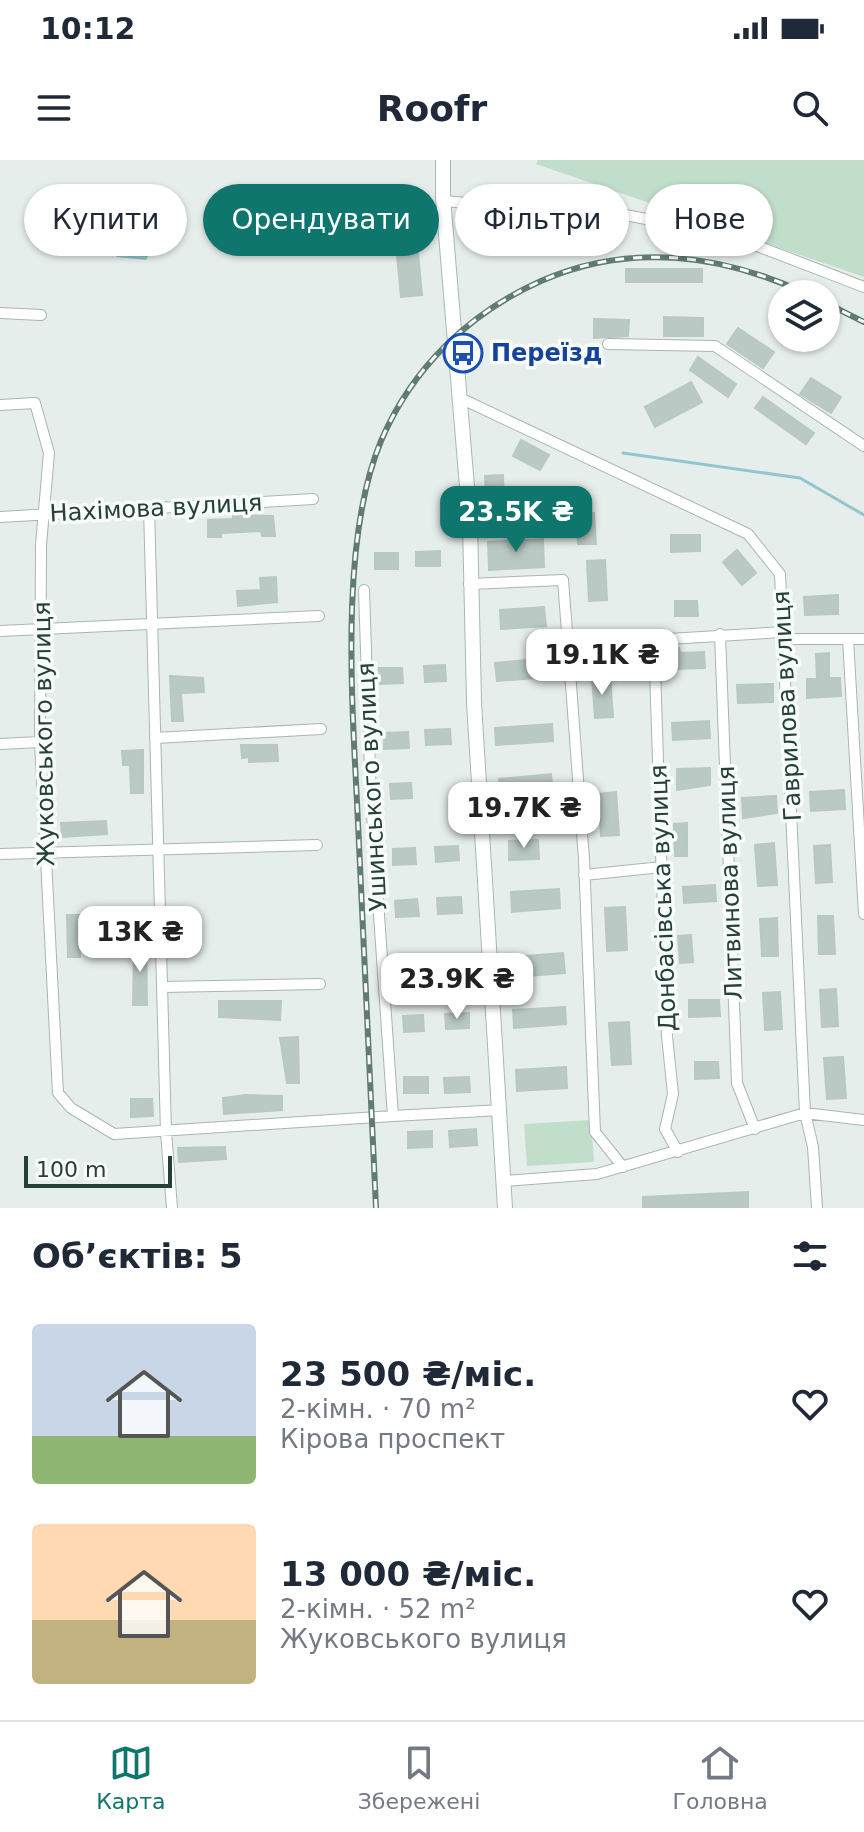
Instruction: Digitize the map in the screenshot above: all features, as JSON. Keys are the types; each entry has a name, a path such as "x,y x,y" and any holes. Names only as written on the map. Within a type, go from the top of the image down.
{"street":[{"path":"443,160 443,201 470,523 469,584 505,1208"},
{"path":"443,201 625,215 726,234 864,287"},
{"path":"0,313 41,315"},
{"path":"608,344 715,346 864,446"},
{"name":"Гаврилова вулиця","path":"460,398 748,534 780,574 805,1113 813,1147 817,1208"},
{"name":"Жуковського вулиця","path":"0,405 35,403 49,453 44,514 40,742 58,1093 71,1108 114,1134 166,1132"},
{"name":"Нахімова вулиця","path":"0,517 313,499"},
{"path":"149,508 166,1132 172,1208"},
{"path":"469,584 563,580 584,875 595,1132 623,1167"},
{"name":"Ушинського вулиця","path":"364,590 372,829 393,1116"},
{"path":"0,631 319,616"},
{"path":"568,645 720,634 864,639"},
{"name":"Литвинова вулиця","path":"720,634 737,1083 755,1129"},
{"name":"Донбасівська вулиця","path":"654,638 667,1036 673,1094 665,1129 678,1152"},
{"path":"848,639 864,914"},
{"path":"155,738 321,729"},
{"path":"0,744 40,742"},
{"path":"0,854 317,845"},
{"path":"584,875 662,867"},
{"path":"162,987 320,984"},
{"path":"166,1132 501,1110"},
{"path":"504,1181 597,1174 805,1113 864,1120"}],"green space":[{"path":"538,160 864,160 864,277 773,246 773,184 645,184 645,202 629,196 629,184 594,184 536,164"},
{"path":"591,1120 594,1162 527,1166 524,1124"}],"water":[{"path":"116,256 148,256 146,260"}],"building":[{"path":"397,256 418,256 422,295 401,297"},
{"path":"626,269 702,269 702,282 626,282"},
{"path":"664,317 703,318 703,336 664,336"},
{"path":"594,319 629,320 628,336 594,338"},
{"path":"738,328 768,348 768,352 774,352 763,368 727,344"},
{"path":"698,357 736,384 728,397 690,370"},
{"path":"811,378 841,397 831,413 800,394"},
{"path":"691,382 702,402 655,427 645,407"},
{"path":"763,397 814,433 806,444 755,408"},
{"path":"521,440 549,455 540,470 513,456"},
{"path":"503,475 504,506 487,507 485,476"},
{"path":"576,513 594,513 596,544 578,544"},
{"path":"233,515 273,516 275,536 262,536 261,531 221,533 221,537 208,537 208,520 233,519"},
{"path":"671,535 700,535 700,551 671,552"},
{"path":"543,539 544,567 489,570 488,542"},
{"path":"737,550 756,573 742,585 723,562"},
{"path":"440,551 440,566 416,566 416,552"},
{"path":"375,553 398,553 398,569 375,569"},
{"path":"605,560 607,600 589,601 587,561"},
{"path":"276,577 277,602 238,606 237,591 261,590 260,578"},
{"path":"838,595 838,614 805,615 804,597"},
{"path":"675,601 697,601 698,616 675,616"},
{"path":"544,607 546,626 501,629 500,610"},
{"path":"671,648 679,648 680,653 704,652 705,668 671,669"},
{"path":"829,653 829,678 840,678 841,696 807,698 807,679 817,679 816,654"},
{"path":"547,658 549,677 497,681 495,663"},
{"path":"445,665 446,681 425,682 424,666"},
{"path":"379,668 402,668 403,683 380,684"},
{"path":"170,676 203,678 204,692 181,693 183,721 172,721"},
{"path":"610,676 613,717 595,718 592,677"},
{"path":"773,684 773,702 738,703 737,685"},
{"path":"709,721 710,738 673,740 672,723"},
{"path":"552,724 553,741 496,745 495,728"},
{"path":"450,729 451,744 426,745 425,730"},
{"path":"408,732 409,748 384,749 384,733"},
{"path":"241,745 277,745 278,761 249,762 249,757 242,758"},
{"path":"143,750 143,793 131,793 130,765 123,765 122,751"},
{"path":"710,768 710,785 677,790 677,769"},
{"path":"551,774 553,792 501,797 499,779"},
{"path":"411,783 412,798 391,799 390,784"},
{"path":"844,790 845,809 811,811 810,792"},
{"path":"616,792 619,835 601,836 598,794"},
{"path":"776,796 777,813 743,818 742,798"},
{"path":"106,821 107,834 62,837 61,823"},
{"path":"687,823 687,856 675,856 674,824"},
{"path":"538,840 539,859 509,860 509,841"},
{"path":"774,843 777,885 758,886 755,845"},
{"path":"830,845 832,882 816,883 814,846"},
{"path":"458,846 459,860 436,862 435,847"},
{"path":"415,848 416,864 393,865 393,849"},
{"path":"715,885 716,901 684,903 683,887"},
{"path":"559,889 560,908 512,912 511,892"},
{"path":"461,897 462,913 438,914 437,898"},
{"path":"417,899 419,916 396,917 395,901"},
{"path":"625,907 627,950 607,951 605,908"},
{"path":"67,915 79,915 80,957 68,957"},
{"path":"818,916 833,916 835,954 819,954"},
{"path":"777,918 778,956 762,956 760,919"},
{"path":"691,935 693,962 680,963 678,936"},
{"path":"131,944 146,944 147,1005 133,1005 134,956 131,956"},
{"path":"563,953 565,973 514,977 512,957"},
{"path":"466,960 467,976 443,977 442,961"},
{"path":"421,964 422,980 400,981 399,965"},
{"path":"836,989 838,1026 822,1027 820,990"},
{"path":"780,992 782,1029 765,1030 763,993"},
{"path":"689,1000 719,1000 720,1016 689,1017"},
{"path":"219,1001 281,1001 280,1020 219,1017"},
{"path":"565,1007 566,1024 514,1028 513,1010"},
{"path":"469,1013 469,1028 446,1029 445,1014"},
{"path":"423,1015 424,1031 404,1032 403,1016"},
{"path":"629,1022 631,1064 612,1065 609,1023"},
{"path":"298,1037 299,1083 287,1083 280,1038"},
{"path":"843,1057 846,1098 827,1099 824,1058"},
{"path":"695,1062 718,1062 719,1078 695,1079"},
{"path":"566,1067 567,1088 517,1091 516,1070"},
{"path":"404,1077 428,1077 428,1093 404,1093"},
{"path":"469,1077 470,1092 445,1093 444,1078"},
{"path":"282,1096 282,1110 224,1114 223,1098"},
{"path":"131,1099 152,1099 153,1116 131,1117"},
{"path":"476,1129 477,1145 450,1147 449,1131"},
{"path":"432,1131 432,1147 408,1148 408,1132"},
{"path":"225,1147 226,1159 179,1162 178,1148"},
{"path":"748,1192 748,1208 643,1208 643,1197"}],"waterway":[{"path":"623,453 800,478 864,515"}],"railway":[{"path":"376,1208 353,731 352,629 359,529 367,482 381,441 409,390 446,346 490,309 541,281 574,269 641,257 709,262 775,280"},
{"path":"840,310 864,322"}],"place":[{"name":"Переїзд","path":"463,353"}]}
